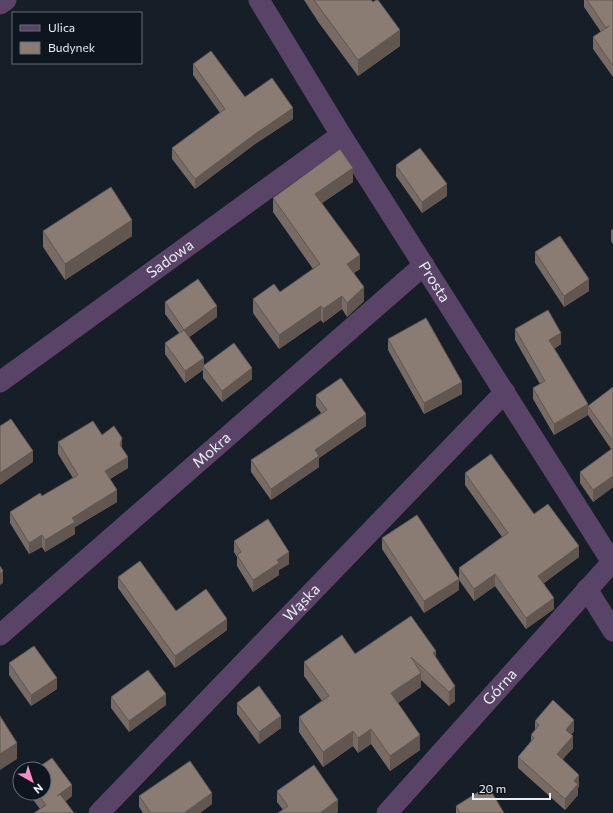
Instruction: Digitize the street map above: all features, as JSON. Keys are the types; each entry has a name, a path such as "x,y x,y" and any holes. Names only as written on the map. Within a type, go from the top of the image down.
{"street":[{"path":"0,4 6,0"},
{"name":"Prosta","path":"259,0 340,135 613,561"},
{"name":"Sadowa","path":"0,382 340,135"},
{"name":"Mokra","path":"0,635 424,265"},
{"name":"Wąska","path":"99,813 505,392"},
{"name":"Górna","path":"387,813 613,561"},
{"path":"587,589 613,631"}],"building":[{"path":"314,0 371,0 373,2 378,0 400,30 358,60"},
{"path":"587,0 613,0 613,66 593,37 609,26 606,28"},
{"path":"211,51 245,97 272,78 293,108 255,134 195,179 172,148 225,109 193,64"},
{"path":"420,148 447,184 422,202 396,165"},
{"path":"340,149 353,168 315,194 360,255 347,264 364,287 347,303 342,296 323,309 321,306 279,335 253,299 274,284 280,292 320,264 273,198"},
{"path":"111,187 132,220 65,264 43,231"},
{"path":"560,236 589,279 564,296 535,252"},
{"path":"198,279 217,306 184,330 165,302"},
{"path":"548,310 561,333 549,340 588,404 554,424 533,388 545,381 515,329"},
{"path":"426,318 462,382 424,403 388,339"},
{"path":"184,330 204,358 185,371 165,343"},
{"path":"234,343 252,368 222,391 203,366"},
{"path":"341,378 366,414 315,450 319,456 271,489 251,460 327,410 316,395"},
{"path":"613,387 613,441 588,406"},
{"path":"11,419 33,451 0,473 0,426"},
{"path":"93,421 102,435 114,426 122,438 120,445 128,457 105,471 117,490 72,518 75,522 45,540 42,535 29,543 10,512 40,493 42,496 78,475 58,442"},
{"path":"613,448 613,476 593,490 580,472"},
{"path":"491,454 534,514 548,504 579,546 538,576 554,598 526,618 495,574 474,589 459,568 508,533 465,473"},
{"path":"417,515 459,579 424,601 382,538"},
{"path":"268,519 289,552 277,560 279,563 253,580 237,555 241,552 234,541"},
{"path":"140,561 176,611 206,589 227,619 175,656 118,577"},
{"path":"0,566 3,571 0,574"},
{"path":"411,616 436,651 433,653 455,686 449,692 411,657 421,673 391,693 420,735 390,756 371,729 358,738 353,731 323,752 299,717 329,696 304,662 342,635 355,654"},
{"path":"34,646 57,678 31,695 9,663"},
{"path":"148,670 166,694 129,721 111,697"},
{"path":"259,686 281,716 259,732 237,703"},
{"path":"553,700 574,720 566,730 573,736 557,754 579,775 574,781 578,784 565,799 518,757 534,738 531,735 539,725 535,721"},
{"path":"0,716 17,743 0,754"},
{"path":"52,758 72,785 57,796 60,794 74,813 34,813 46,805 43,801 52,801 52,761 48,761"},
{"path":"190,761 212,793 184,813 151,813 139,796"},
{"path":"314,765 338,800 320,813 278,813 288,806 277,791"},
{"path":"488,786 504,813 460,813 456,806"}]}
